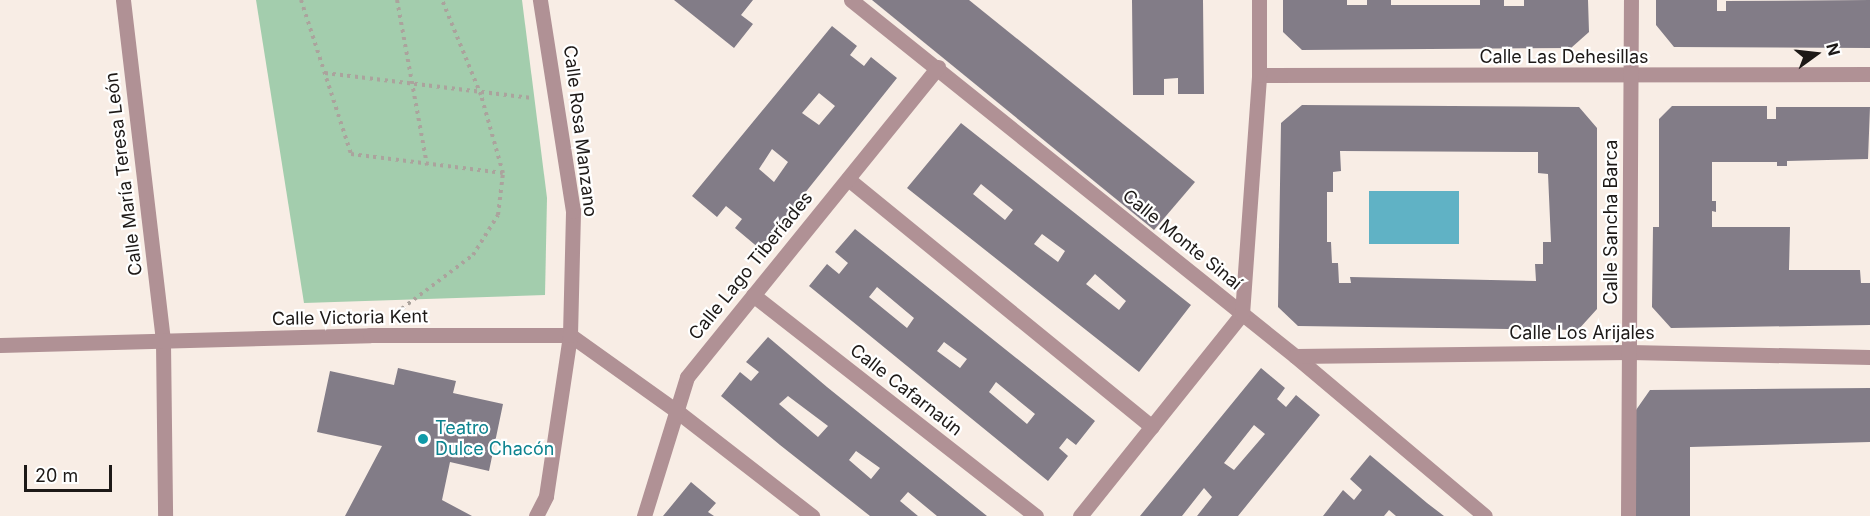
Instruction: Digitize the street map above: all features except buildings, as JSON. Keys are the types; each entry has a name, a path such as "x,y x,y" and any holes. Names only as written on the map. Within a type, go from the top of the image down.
{"street":[{"name":"Calle María Teresa León","path":"123,0 163,343 165,516"},
{"name":"Calle Rosa Manzano","path":"536,516 546,496 570,335 573,211 558,100 540,0"},
{"name":"Calle Monte Sinaí","path":"851,0 938,67 1295,356 1485,516"},
{"path":"1080,516 1242,314 1259,75 1259,0"},
{"name":"Calle Sancha Barca","path":"1628,516 1630,0"},
{"name":"Calle Lago Tiberíades","path":"644,516 687,377 938,67"},
{"name":"Calle Las Dehesillas","path":"1259,75 1630,77 1870,74"},
{"path":"848,178 1152,428"},
{"name":"Calle Cafarnaún","path":"753,295 1036,516"},
{"name":"Calle Victoria Kent","path":"0,345 163,343 370,335 570,335"},
{"path":"570,335 678,412 812,516"},
{"name":"Calle Los Arijales","path":"1295,356 1630,352 1870,357"}],"path":[{"path":"301,0 351,154 503,173"},
{"path":"397,0 427,165"},
{"path":"370,335 473,255 498,215 503,173 481,95 442,0"},
{"path":"325,74 481,95 558,100"}],"green space":[{"path":"256,0 522,0 547,198 545,295 304,303"}],"water":[{"path":"1369,191 1459,191 1459,244 1369,244"}],"place":[{"name":"Teatro Dulce Chacón","path":"423,439"}]}
